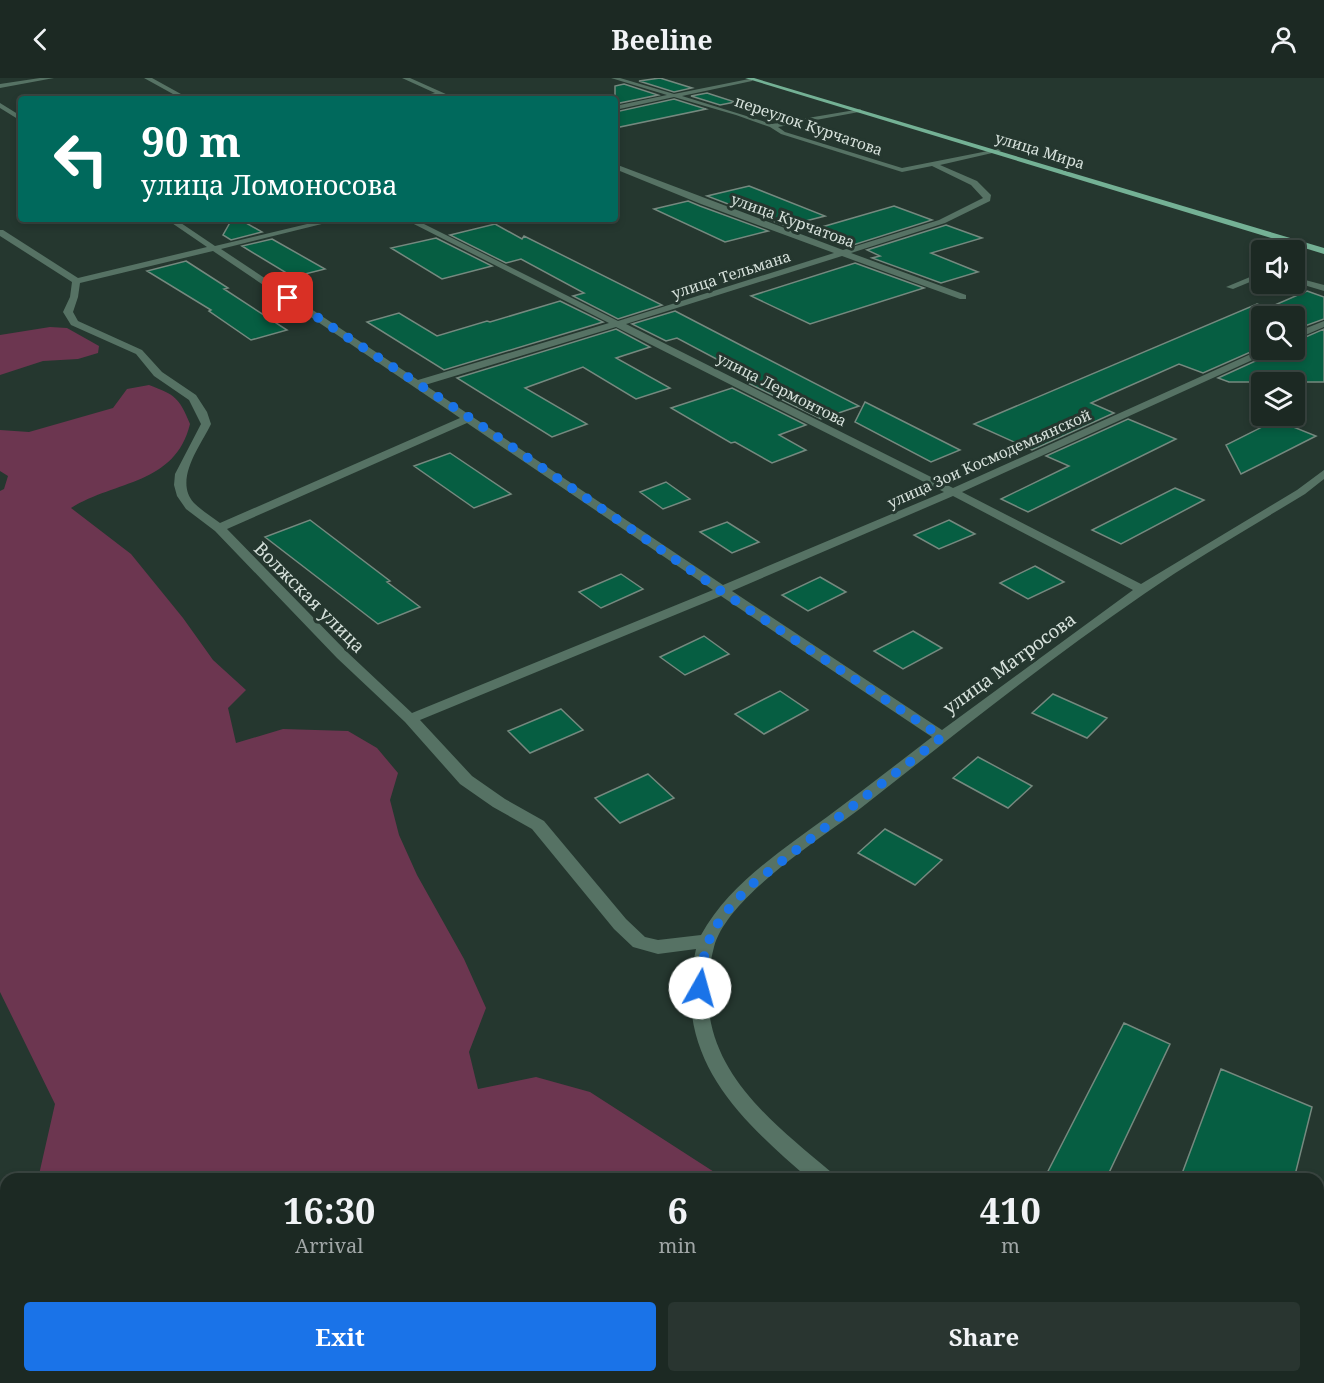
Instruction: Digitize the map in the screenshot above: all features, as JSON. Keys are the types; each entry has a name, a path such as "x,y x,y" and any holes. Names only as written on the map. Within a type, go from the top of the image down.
{"main road":[{"name":"улица Мира","path":"750,79 998,151 1324,250"}],"street":[{"path":"0,86 51,78"},
{"path":"147,78 181,96"},
{"path":"405,78 447,96"},
{"name":"переулок Курчатова","path":"614,78 738,114 772,126 783,133 902,170 998,151"},
{"path":"618,107 750,79"},
{"path":"430,96 442,94"},
{"path":"0,105 18,117"},
{"path":"772,126 859,110"},
{"name":"улица Тельмана","path":"417,384 619,324 843,253 938,222 966,211 987,199 987,195 974,183 934,165"},
{"name":"улица Курчатова","path":"618,167 704,202 963,297"},
{"path":"175,222 470,418 721,591 942,737"},
{"path":"0,232 41,259 66,272 75,281 325,222"},
{"name":"улица Лермонтова","path":"414,222 953,492 1141,589"},
{"path":"1230,287 1251,278"},
{"name":"Волжская улица","path":"75,281 74,297 68,312 74,323 139,352 147,358 155,372 196,399 202,408 206,424 182,474 180,485 183,496 190,506 219,528 342,655 410,719 466,780 499,803 538,825 620,924 639,942 658,947 707,941"},
{"path":"1305,282 1324,288"},
{"path":"1305,332 1324,324"},
{"name":"улица Зои Космодемьянской","path":"410,719 721,591 953,492 1251,357"},
{"path":"219,528 470,418"},
{"name":"улица Матросова","path":"817,1173 751,1114 726,1085 712,1061 703,1036 698,1007 701,969 707,941 723,914 751,885 942,737 1141,589 1301,492 1324,473"}],"shaded area":[{"path":"50,327 67,328 99,346 98,353 78,359 43,361 0,375 0,335"},
{"path":"149,385 179,402 190,424 182,444 171,459 158,470 71,508 131,554 183,618 213,660 246,690 228,708 236,743 283,729 348,731 377,748 398,773 390,800 399,835 417,875 464,959 486,1008 469,1052 478,1089 536,1077 590,1092 716,1173 39,1173 55,1104 0,992 0,491 4,489 8,476 0,471 0,430 29,432 113,408 127,389"}],"building":[{"path":"660,78 692,88 674,92 639,81"},
{"path":"624,84 658,95 618,103 615,86"},
{"path":"707,93 735,102 720,105 691,96"},
{"path":"674,99 706,109 618,127 618,111"},
{"path":"749,186 825,216 786,226 707,196"},
{"path":"688,201 768,231 725,242 654,209"},
{"path":"894,206 932,220 853,245 815,229"},
{"path":"230,222 244,222 262,232 231,240 223,235"},
{"path":"495,224 522,239 524,236 662,305 618,319 573,296 584,293 521,259 506,263 450,235"},
{"path":"946,225 982,238 931,253 978,272 941,283 872,258 880,256 867,250"},
{"path":"436,238 492,266 442,279 391,248"},
{"path":"272,239 325,269 293,277 242,246"},
{"path":"186,261 287,330 251,340 209,311 211,310 147,271"},
{"path":"855,263 924,288 810,324 751,296"},
{"path":"1305,292 1324,297 1324,319 1305,326 1305,306 1273,306 1305,294"},
{"path":"560,301 603,322 444,370 367,322 399,313 437,336"},
{"path":"1251,307 1251,352 1203,373 1179,364 1111,394 1091,403 1114,413 1032,450 974,424"},
{"path":"675,311 859,406 821,419 748,383 756,380 677,338 666,341 632,324"},
{"path":"616,329 650,347 616,358 670,388 636,399 583,367 525,388 587,424 552,437 457,378"},
{"path":"1324,329 1324,382 1305,382 1305,372 1251,372 1251,382 1229,382 1218,378 1258,360 1305,360 1305,337"},
{"path":"732,388 806,425 779,435 806,450 772,463 735,442 731,443 671,408"},
{"path":"865,402 960,450 931,462 855,422"},
{"path":"1128,419 1176,439 1028,512 1001,499 1069,466 1046,456"},
{"path":"1264,426 1291,426 1316,436 1241,474 1226,445"},
{"path":"450,453 511,494 474,508 414,466"},
{"path":"666,482 690,499 663,509 640,492"},
{"path":"1175,488 1204,500 1121,544 1092,530"},
{"path":"310,520 420,607 378,624 265,537"},
{"path":"949,520 975,534 939,549 914,535"},
{"path":"727,522 759,542 732,553 700,532"},
{"path":"1035,566 1064,582 1028,599 1000,583"},
{"path":"621,574 643,589 601,608 579,592"},
{"path":"820,577 846,592 808,611 782,595"},
{"path":"913,631 942,648 903,669 874,651"},
{"path":"704,636 729,654 685,675 660,657"},
{"path":"780,691 808,710 764,734 735,714"},
{"path":"1053,694 1107,718 1087,738 1032,713"},
{"path":"561,709 583,730 530,753 508,731"},
{"path":"978,757 1032,786 1008,808 953,778"},
{"path":"648,774 674,798 620,823 595,798"},
{"path":"885,829 942,860 915,885 858,853"},
{"path":"1124,1023 1170,1044 1109,1173 1047,1173"},
{"path":"1221,1069 1312,1107 1296,1173 1182,1173"}],"route":[{"path":"288,298 470,418 721,591 942,737 751,885 723,914 707,941 701,969 700,988"}]}
